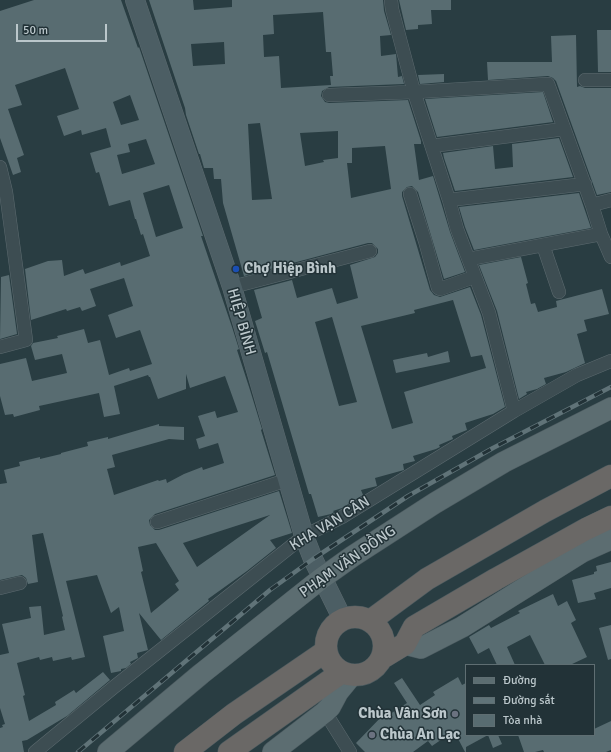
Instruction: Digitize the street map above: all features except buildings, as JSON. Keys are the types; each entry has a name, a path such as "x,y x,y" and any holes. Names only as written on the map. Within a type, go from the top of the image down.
{"highway":[{"path":"370,621 427,579 545,510 611,476"},
{"path":"382,658 405,644 414,627 510,571 586,529 611,517"},
{"path":"359,616 370,621 383,635 384,645 382,658 370,671 362,675 347,674 330,662 326,651 326,643 330,632 336,624 343,620 359,616"},
{"path":"185,752 234,714 326,651"},
{"path":"228,752 347,674"}],"main road":[{"name":"HIỆP BÌNH","path":"135,0 232,287 304,536 322,578 343,620"},
{"name":"PHẠM VĂN ĐỒNG","path":"108,752 201,674 322,578 434,502 504,462 611,408"},
{"path":"405,644 421,648 462,627 582,552 611,539"},
{"path":"273,752 330,707 347,674"}],"street":[{"path":"391,0 392,9 414,92 457,229 489,314 514,411"},
{"path":"585,80 611,80"},
{"path":"329,95 414,92 548,84 585,184 601,234 611,257"},
{"path":"432,146 564,129"},
{"path":"0,167 6,192 26,340 0,347"},
{"path":"449,200 585,184"},
{"path":"410,194 438,288 440,289 474,277"},
{"path":"592,205 611,200"},
{"path":"469,259 601,234"},
{"path":"543,245 559,292"},
{"path":"232,287 370,252"},
{"name":"KHA VẠN CÂN","path":"35,752 114,686 304,536 342,517 514,411 577,375 611,361"},
{"path":"157,522 287,480"},
{"path":"0,588 20,583"},
{"path":"325,712 350,752"}],"railway":[{"path":"78,752 270,590 313,559 408,496 493,448 611,387"}],"place":[{"name":"Chợ Hiệp Bình","path":"236,269"},
{"name":"Chùa Vân Sơn","path":"455,714"},
{"name":"Chùa An Lạc","path":"372,735"}]}
